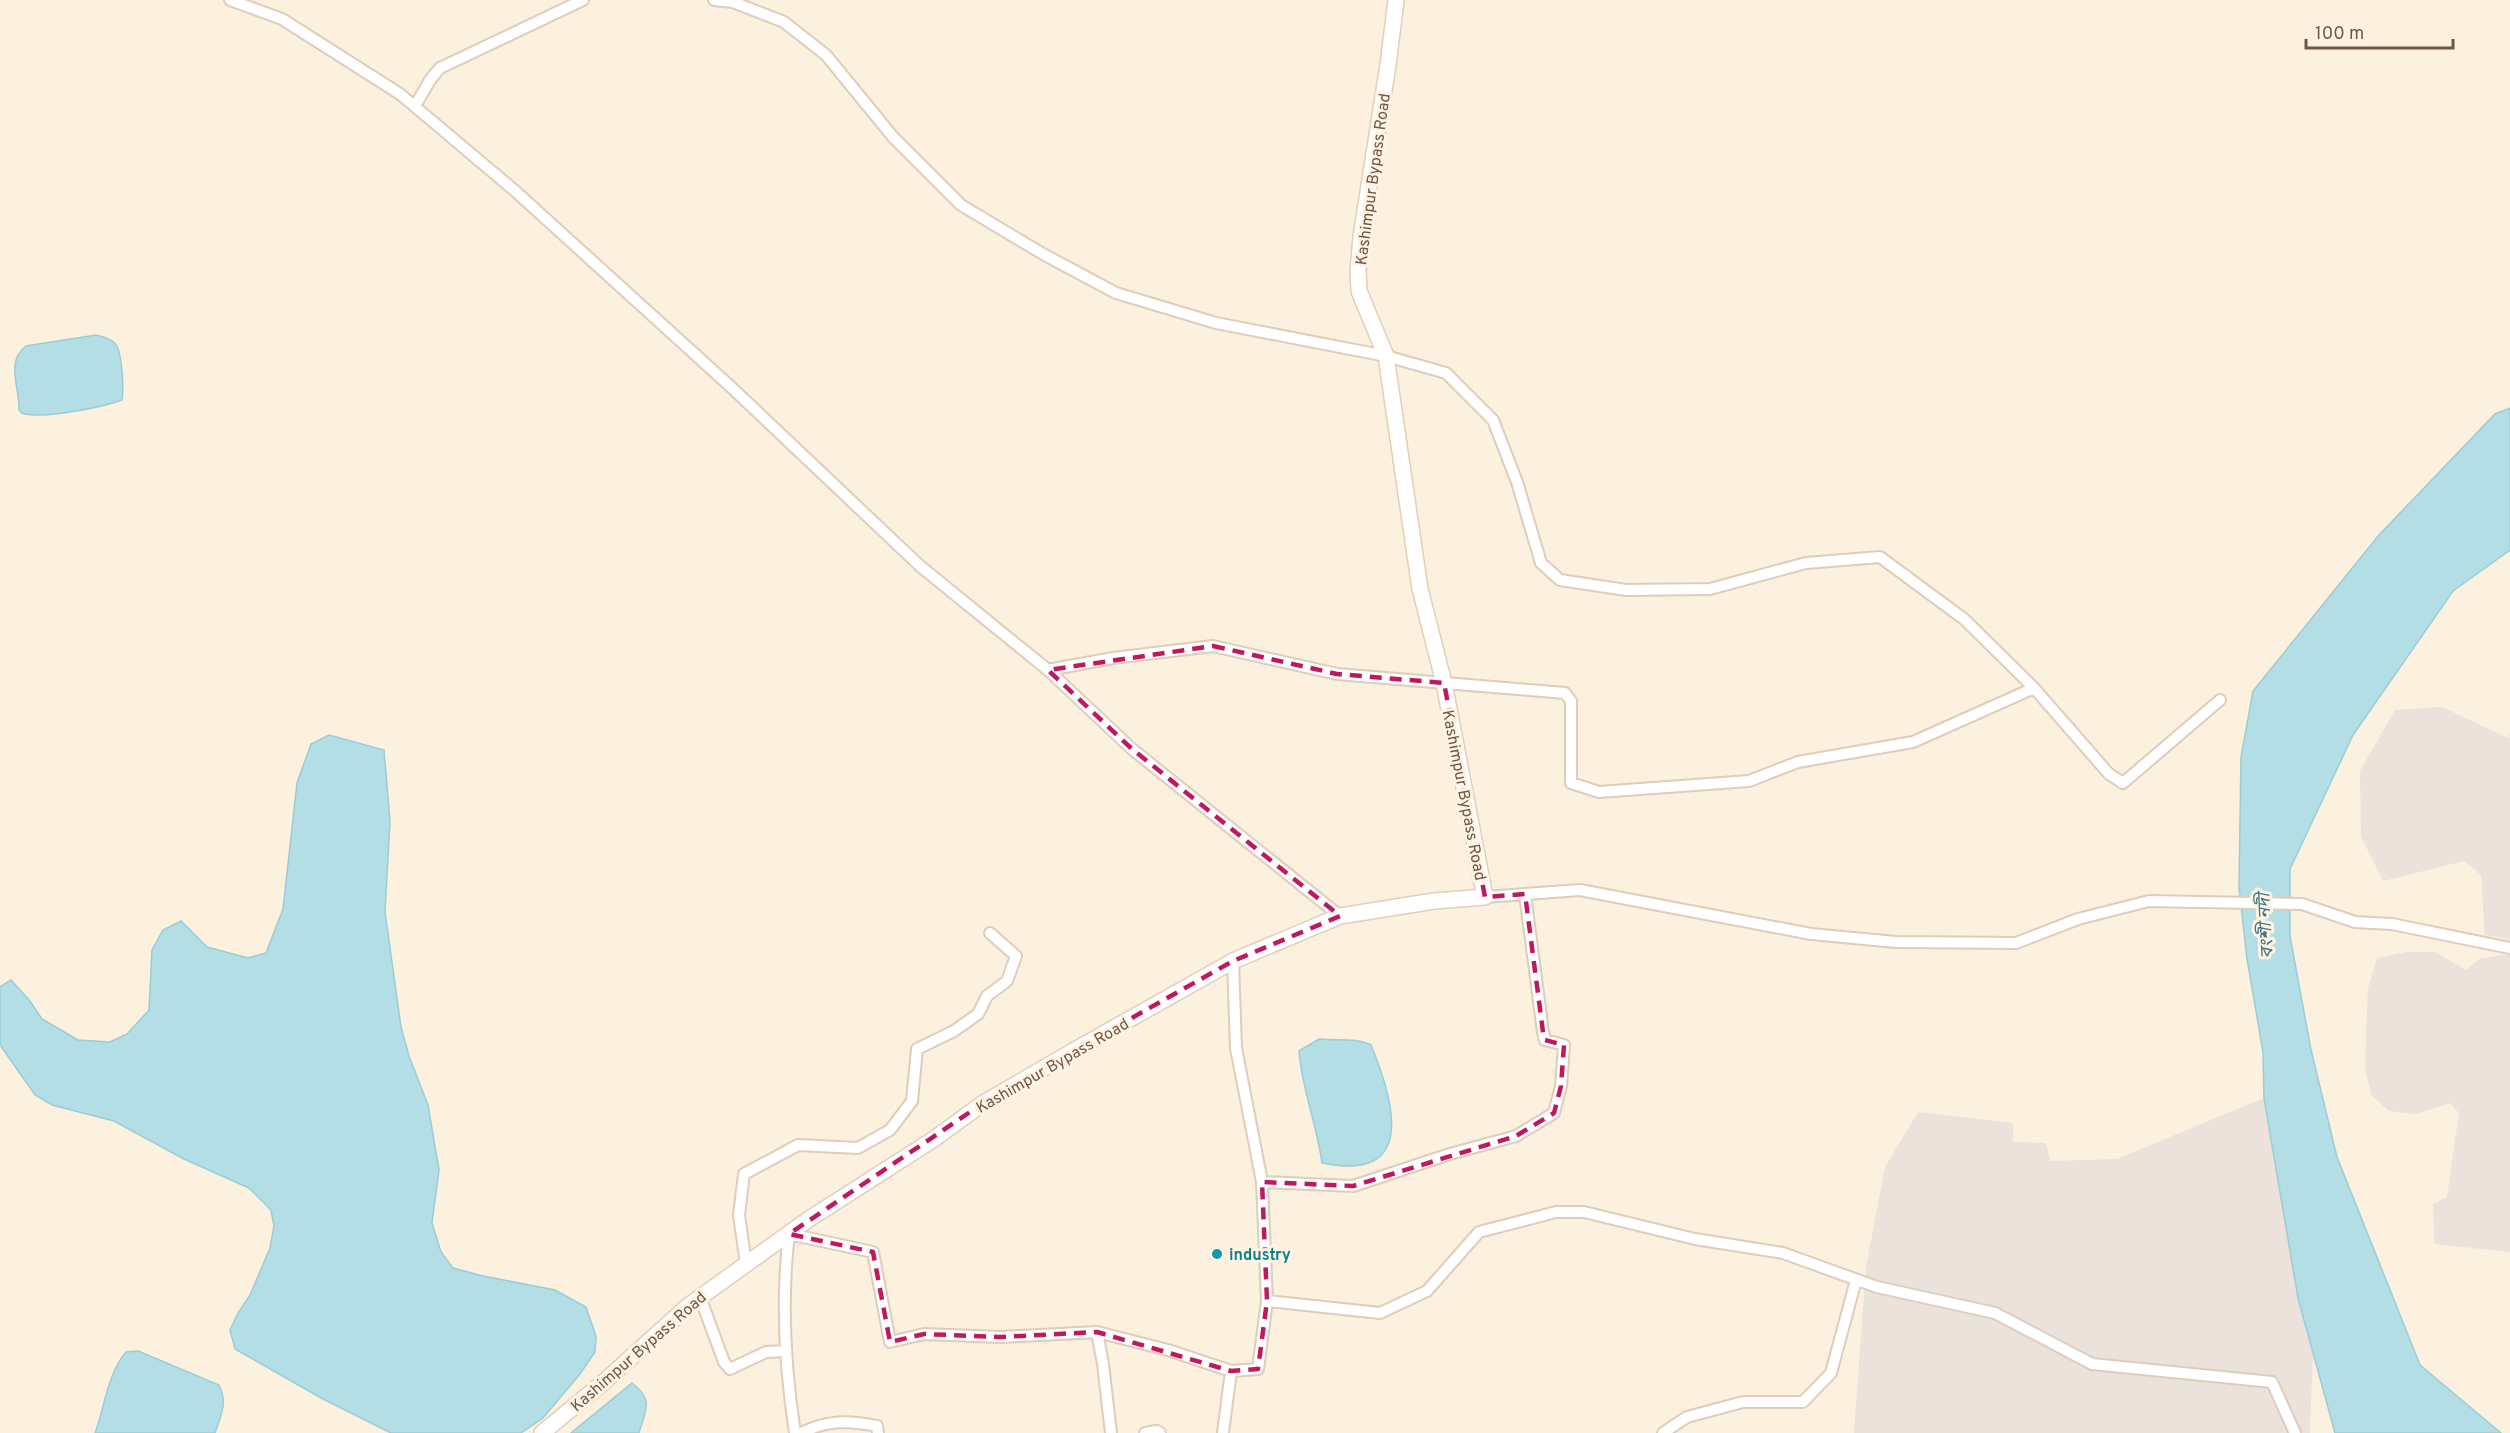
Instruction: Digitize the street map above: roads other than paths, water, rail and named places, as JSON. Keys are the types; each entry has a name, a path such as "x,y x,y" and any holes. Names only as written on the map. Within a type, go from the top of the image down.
{"main road":[{"name":"Kashimpur Bypass Road","path":"542,1433 605,1381 688,1306 845,1195 934,1139 982,1104 1233,961 1340,916 1434,901 1485,897 1444,683 1420,589 1386,356 1359,291 1361,237 1396,0"}],"street":[{"path":"230,0 282,19 400,94 415,106 514,190 731,387 920,566 1048,670 1132,749 1340,916"},
{"path":"415,106 440,68 583,0"},
{"path":"714,0 733,2 784,22 826,55 893,137 961,205 1116,293 1216,323 1386,356 1446,373 1493,420 1517,482 1540,563 1560,580 1626,590 1710,589 1806,563 1880,557 1964,619 2034,688 2109,774 2122,783 2220,700"},
{"path":"1048,670 1113,658 1212,646 1337,674 1565,693 1571,701 1571,783 1599,792 1749,781 1798,762 1913,742 2034,688"},
{"path":"1485,897 1580,890 1811,934 1908,942 2016,943 2078,919 2150,901 2301,904 2355,921 2392,924 2510,948"},
{"path":"1262,1182 1353,1186 1450,1154 1516,1136 1554,1113 1562,1086 1564,1045 1545,1040 1525,894"},
{"path":"746,1264 740,1215 744,1174 798,1145 858,1148 890,1130 912,1101 917,1049 954,1031 978,1014 987,996 1007,981 1016,956 990,933"},
{"path":"795,1433 786,1352 784,1272 789,1234 873,1252 890,1342 924,1334 1001,1337 1097,1332 1168,1350 1231,1371 1258,1369 1267,1301 1262,1182 1236,1048 1233,961"},
{"path":"1267,1301 1380,1313 1427,1291 1479,1232 1556,1212 1584,1212 1695,1239 1783,1253 1877,1287 1995,1313 2092,1364 2272,1382 2295,1433"},
{"path":"1663,1433 1687,1417 1743,1402 1803,1402 1831,1373 1856,1280"},
{"path":"700,1298 724,1362 730,1369 766,1352 786,1352"},
{"path":"1097,1332 1111,1433"},
{"path":"1223,1433 1231,1371"},
{"path":"801,1433 822,1423 862,1423 876,1426 878,1433"},
{"path":"1145,1433 1157,1431 1160,1433"}],"water":[{"path":"96,335 111,340 117,346 122,373 122,400 57,414 22,413 19,410 15,375 16,359 20,352 26,346"},
{"name":"বংশী নদী","path":"2510,408 2510,550 2453,591 2353,735 2290,869 2290,936 2311,1050 2337,1157 2420,1365 2501,1433 2335,1433 2298,1298 2264,1098 2263,1052 2247,959 2239,888 2241,757 2253,691 2379,535 2495,414"},
{"path":"329,735 384,750 390,821 385,912 401,1027 409,1056 428,1105 439,1170 432,1223 441,1252 453,1268 555,1290 586,1307 596,1336 595,1352 580,1374 543,1418 521,1433 391,1433 323,1399 235,1349 230,1330 250,1295 270,1248 274,1226 271,1210 249,1188 184,1159 114,1121 52,1105 35,1095 0,1045 0,987 11,980 30,1001 42,1019 78,1040 110,1042 127,1034 149,1010 152,950 163,930 181,921 207,947 248,958 266,953 283,909 297,783 311,744"},
{"path":"1319,1039 1352,1040 1371,1045 1387,1090 1391,1112 1391,1132 1386,1149 1373,1161 1353,1166 1322,1163 1303,1080 1299,1051"},
{"path":"138,1351 219,1385 223,1403 215,1433 95,1433 107,1391 120,1361 126,1352"},
{"path":"632,1383 646,1400 646,1411 639,1433 571,1433"}],"place":[{"name":"industry","path":"1217,1254"}]}
